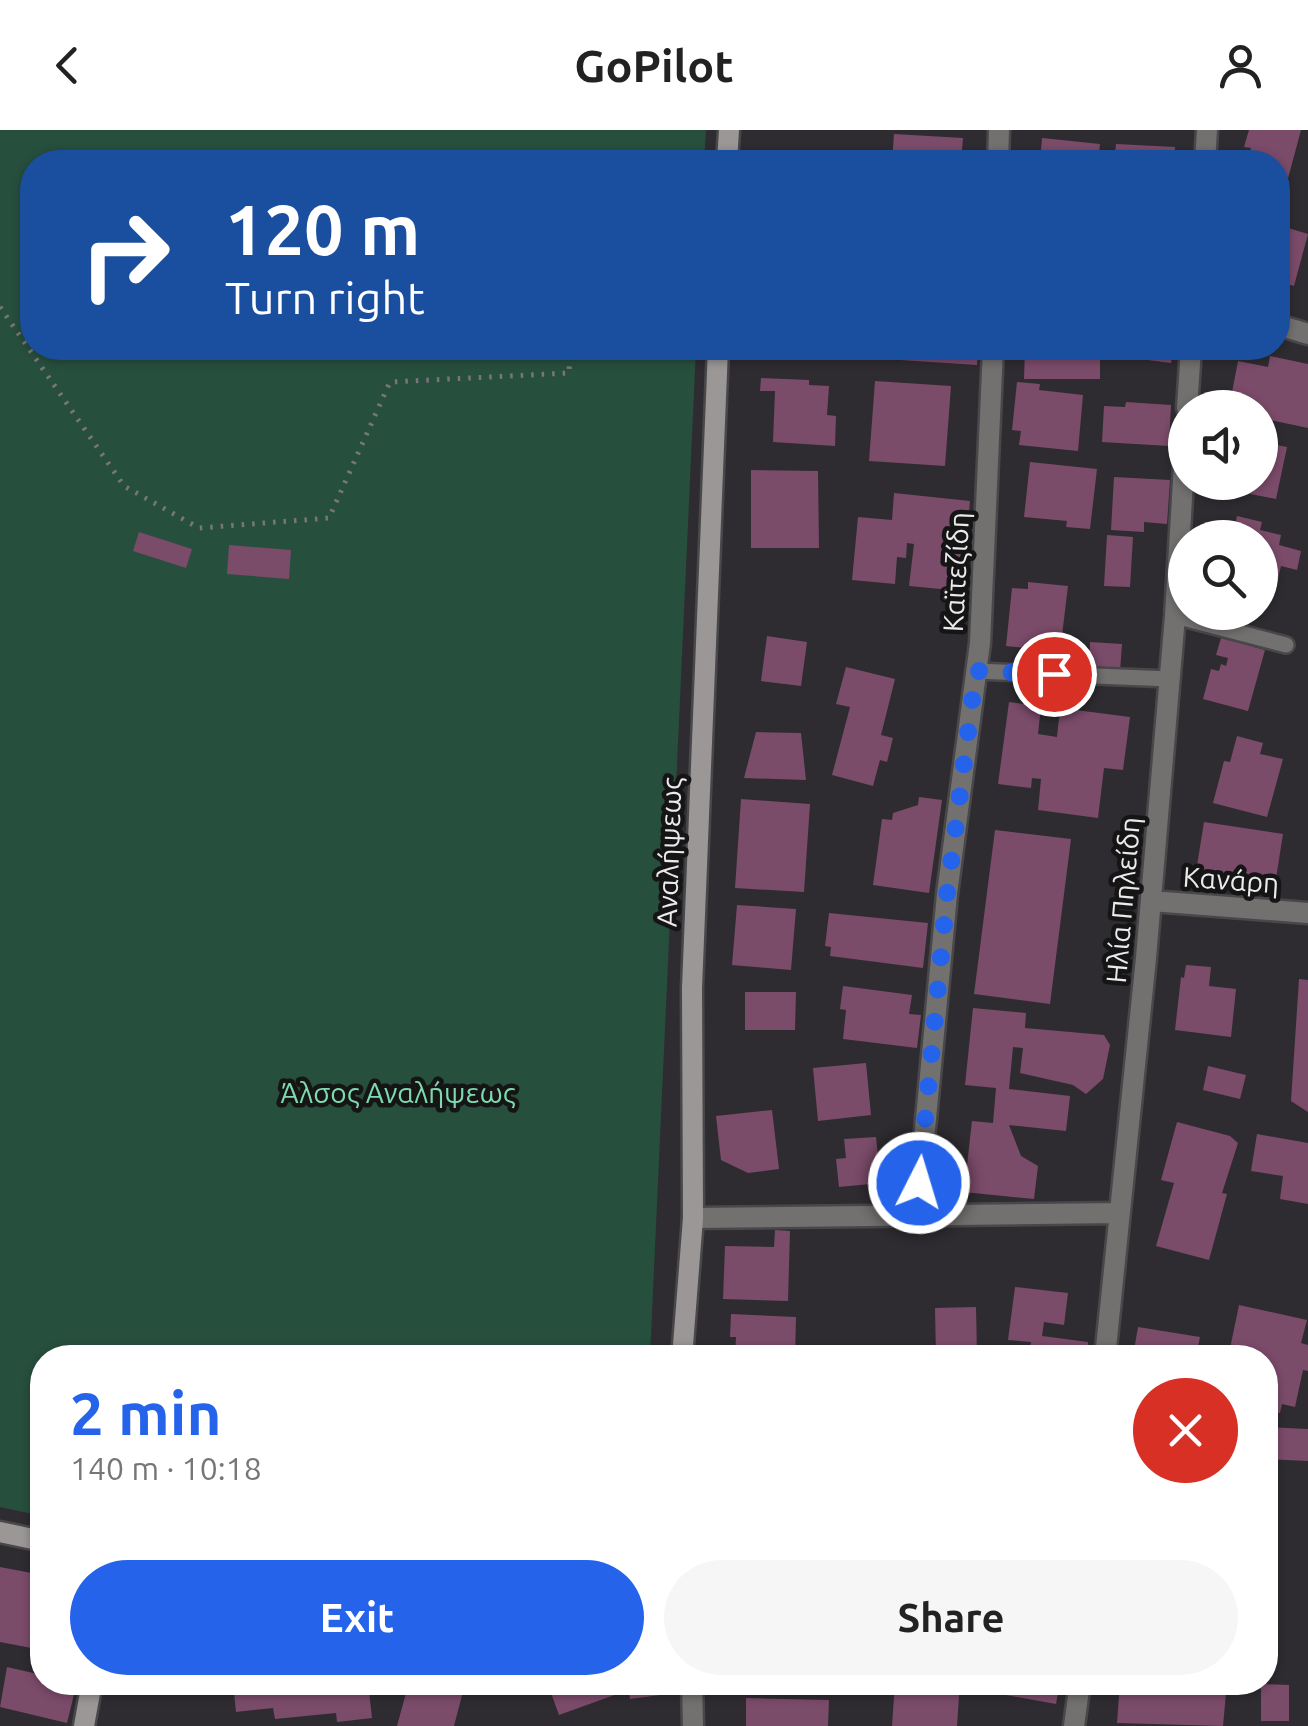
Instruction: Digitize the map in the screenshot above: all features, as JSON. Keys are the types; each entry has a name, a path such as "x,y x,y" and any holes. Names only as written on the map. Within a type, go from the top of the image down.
{"street":[{"name":"Αναλήψεως","path":"683,1345 693,1218 692,988 718,360"},
{"name":"Καϊτεζίδη","path":"916,1215 947,894 976,671 987,528 992,360"},
{"path":"1188,390 1190,360"},
{"name":"Ηλία Πηλείδη","path":"1106,1345 1174,630"},
{"name":"Κανάρη","path":"1150,901 1308,913"},
{"path":"693,1218 1118,1213"},
{"path":"0,1532 30,1538"},
{"path":"84,1726 90,1695"},
{"path":"692,1695 693,1726"},
{"path":"1074,1726 1078,1695"}],"lane":[{"path":"1229,630 1286,645"},
{"path":"976,671 1170,679"}],"path":[{"path":"0,307 20,336"},
{"path":"37,360 124,486 198,528 329,518 390,382 569,372 570,360"}],"green space":[{"name":"Άλσος Αναλήψεως","path":"0,130 706,130 705,150 20,150 20,360 695,360 651,1345 30,1345 30,1513 0,1507"}],"building":[{"path":"1249,130 1301,130 1290,171 1290,150 1244,147"},
{"path":"894,134 963,138 962,150 893,150"},
{"path":"1042,138 1100,144 1099,150 1041,150"},
{"path":"1116,144 1175,147 1175,150 1115,150"},
{"path":"1290,229 1308,234 1294,286 1290,285"},
{"path":"900,360 977,360 977,365"},
{"path":"1025,360 1100,360 1100,379 1024,379"},
{"path":"1269,360 1308,364 1308,428 1278,422 1278,390 1232,390 1238,361 1268,367"},
{"path":"761,378 809,380 809,385 829,386 827,415 836,416 835,446 773,442 775,391 760,391"},
{"path":"875,381 951,386 945,466 869,461"},
{"path":"1017,382 1040,384 1039,390 1083,395 1078,451 1019,445 1021,431 1012,430"},
{"path":"1126,402 1168,405 1168,446 1102,442 1104,406 1125,407"},
{"path":"1278,445 1287,447 1278,490"},
{"path":"1030,462 1097,469 1090,529 1066,527 1067,521 1024,517"},
{"path":"751,470 818,471 819,548 751,548"},
{"path":"1114,477 1168,480 1167,524 1144,522 1144,532 1111,530"},
{"path":"894,493 970,501 962,591 909,586 914,544 907,543 906,558 897,557 895,584 852,580 858,517 892,520"},
{"path":"139,532 192,549 186,568 133,551"},
{"path":"1278,534 1279,545 1301,551 1297,570 1281,566 1278,579"},
{"path":"1107,535 1133,537 1130,587 1104,586"},
{"path":"229,545 291,550 289,579 227,574"},
{"path":"1028,582 1068,586 1060,652 1006,646 1012,588 1028,589"},
{"path":"767,636 807,642 801,686 761,681"},
{"path":"1221,638 1265,650 1248,711 1203,699 1211,669 1219,671 1221,664 1226,666 1228,658 1216,655"},
{"path":"1090,642 1122,644 1120,672 1089,670"},
{"path":"846,667 895,679 881,735 893,738 887,762 880,760 873,786 832,775 850,707 836,704"},
{"path":"1009,702 1041,706 1038,734 1057,737 1060,708 1130,717 1123,770 1104,768 1098,818 1038,810 1041,779 1032,778 1031,788 998,784"},
{"path":"756,732 801,733 806,780 744,778"},
{"path":"1237,736 1263,743 1260,754 1283,759 1267,817 1213,803 1224,761 1230,762"},
{"path":"919,797 942,800 929,893 873,885 882,819 892,820 893,813 918,805"},
{"path":"741,799 810,804 804,892 735,888"},
{"path":"1204,822 1283,834 1274,891 1195,878"},
{"path":"995,830 1071,839 1050,1004 974,994"},
{"path":"737,905 796,909 791,970 732,965"},
{"path":"829,913 928,923 923,968 830,956 831,947 825,946"},
{"path":"1186,965 1211,967 1209,986 1236,989 1231,1037 1175,1030"},
{"path":"1299,979 1308,980 1308,1112 1291,1101"},
{"path":"843,986 912,995 909,1014 921,1015 917,1048 843,1039"},
{"path":"745,992 796,992 795,1030 745,1030"},
{"path":"973,1008 1026,1013 1025,1028 1104,1035 1110,1045 1103,1079 1086,1094 1073,1085 1020,1073 1023,1048 1013,1047 1009,1089 1070,1096 1066,1131 1009,1125 1021,1156 1038,1166 1034,1199 964,1192 972,1121 993,1123 996,1088 965,1085"},
{"path":"866,1063 871,1115 818,1121 813,1068"},
{"path":"1208,1066 1246,1075 1240,1099 1203,1090"},
{"path":"772,1110 779,1169 748,1173 721,1160 716,1116"},
{"path":"1177,1122 1230,1136 1238,1143 1222,1193 1227,1194 1209,1260 1156,1246 1174,1183 1161,1180"},
{"path":"1257,1134 1308,1143 1308,1204 1280,1199 1283,1176 1251,1171"},
{"path":"876,1137 881,1183 839,1187 836,1159 846,1158 844,1139"},
{"path":"775,1230 790,1231 788,1301 723,1299 725,1246 774,1247"},
{"path":"1015,1287 1068,1293 1064,1325 1044,1322 1042,1336 1088,1342 1031,1345 1031,1342 1008,1340"},
{"path":"1239,1305 1307,1320 1301,1343 1308,1345 1308,1371 1303,1370 1295,1407 1282,1404 1278,1413 1278,1345 1231,1345"},
{"path":"976,1307 977,1345 936,1345 935,1308"},
{"path":"731,1314 796,1317 795,1345 736,1345 736,1337 730,1337"},
{"path":"1138,1327 1200,1337 1198,1345 1135,1345"},
{"path":"1278,1428 1308,1429 1308,1461 1278,1460"},
{"path":"0,1567 30,1573 30,1648 0,1642"},
{"path":"7,1667 30,1672 30,1695 74,1695 67,1723 0,1707"},
{"path":"1278,1685 1289,1685 1289,1721 1261,1721 1261,1695 1278,1695"},
{"path":"234,1695 369,1695 372,1718 337,1722 336,1713 275,1719 273,1708 236,1712"},
{"path":"405,1695 462,1695 454,1726 397,1726"},
{"path":"552,1695 614,1695 559,1715"},
{"path":"894,1695 959,1695 957,1726 892,1726"},
{"path":"1006,1695 1058,1695 1056,1704"},
{"path":"1119,1695 1226,1695 1223,1726 1117,1723"},
{"path":"746,1698 829,1700 828,1726 746,1726"}],"route":[{"path":"919,1183 947,894 976,671 1054,674"}]}
